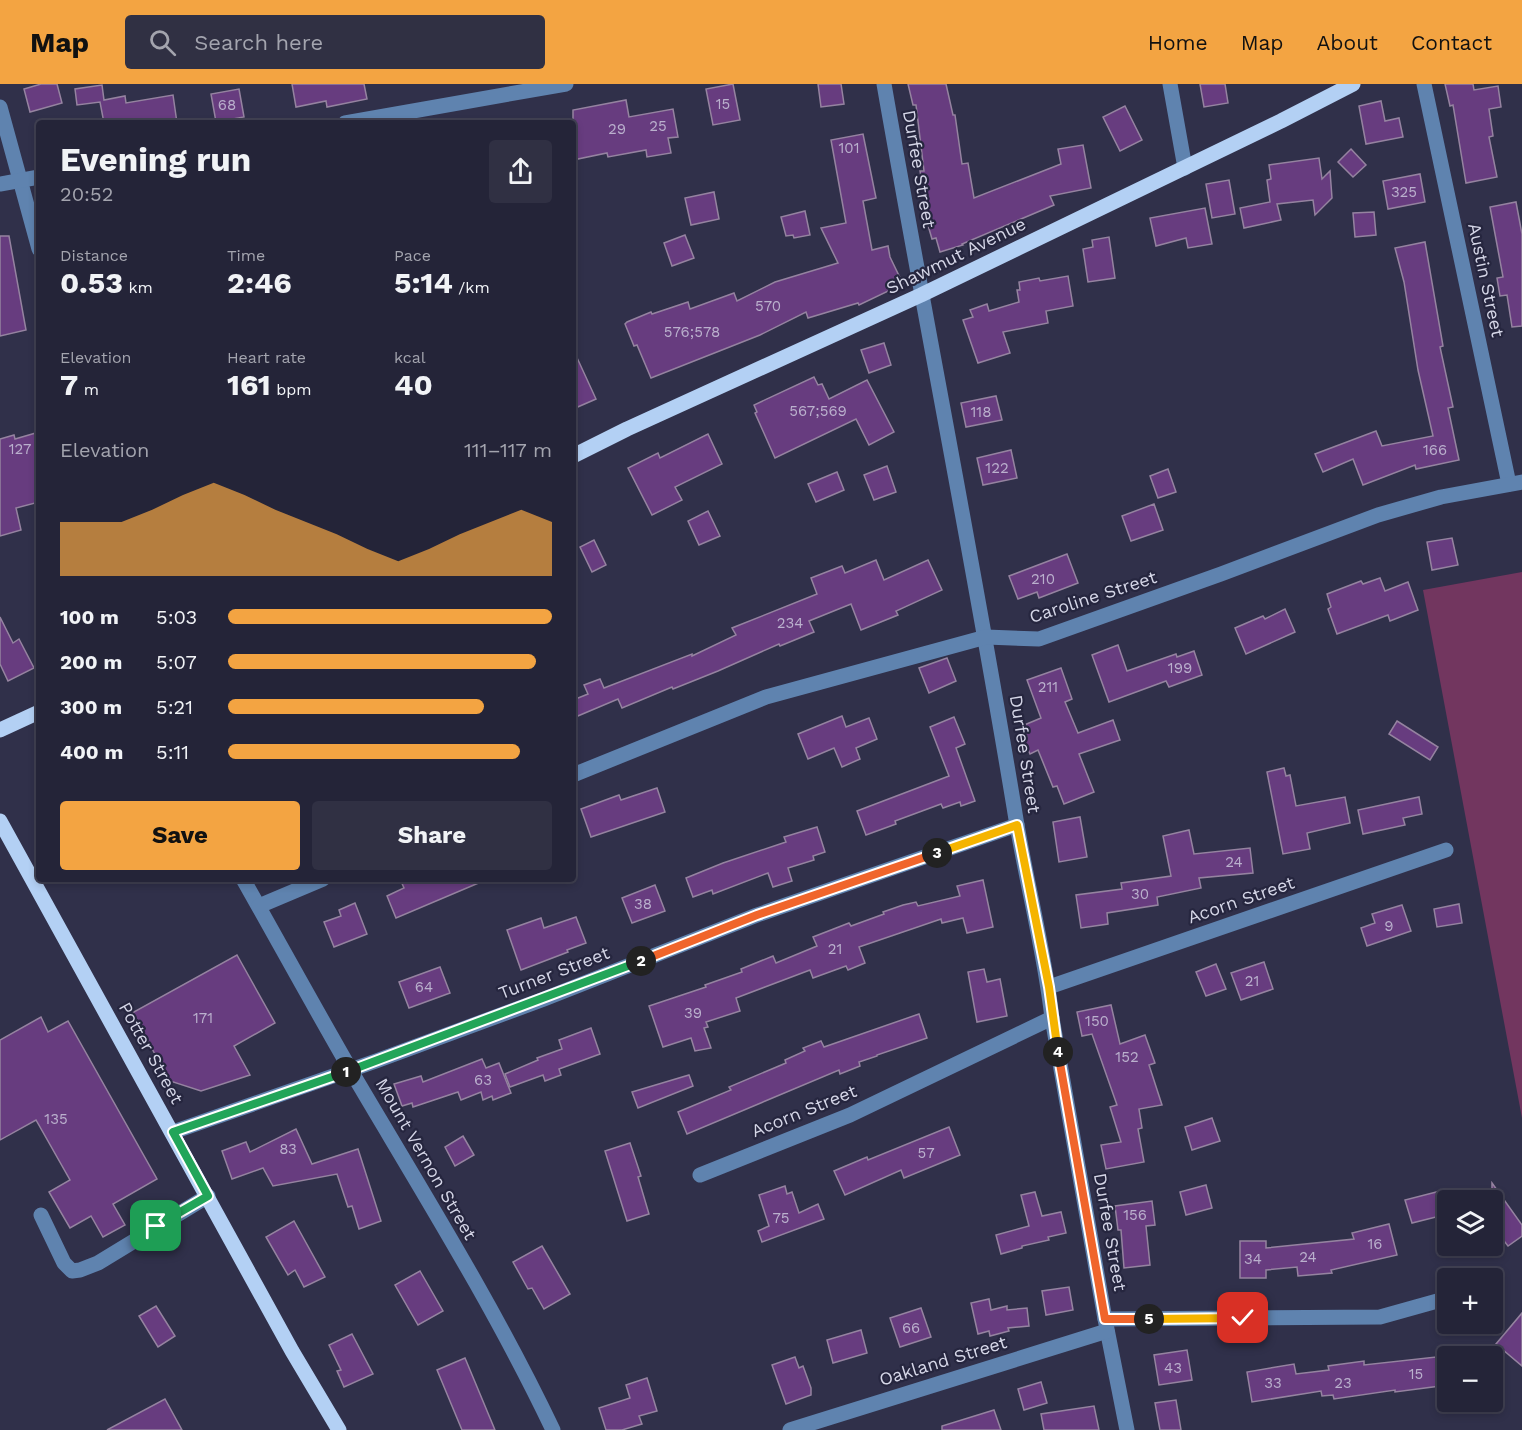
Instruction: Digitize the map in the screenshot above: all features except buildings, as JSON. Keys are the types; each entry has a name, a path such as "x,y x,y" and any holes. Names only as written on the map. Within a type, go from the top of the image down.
{"main road":[{"name":"Shawmut Avenue","path":"576,454 637,424 921,295 1353,84"},
{"path":"0,730 36,713"},
{"name":"Potter Street","path":"0,821 292,1351 339,1430"}],"street":[{"path":"362,120 566,84"},
{"name":"Durfee Street","path":"884,84 921,295 986,637 1017,825 1049,987 1052,1018 1106,1325 1127,1430"},
{"path":"1170,84 1185,168"},
{"name":"Austin Street","path":"1424,84 1516,483"},
{"path":"0,108 36,238"},
{"path":"0,184 36,177"},
{"name":"Caroline Street","path":"576,774 766,697 986,637 1039,639 1378,515 1452,495 1516,483"},
{"name":"Turner Street","path":"173,1132 544,999 757,915 1017,825"},
{"name":"Acorn Street","path":"1049,987 1446,850"},
{"name":"Mount Vernon Street","path":"245,882 526,1373 553,1430"},
{"path":"258,906 315,882"},
{"name":"Acorn Street","path":"700,1175 850,1115 1052,1018"},
{"path":"40,1215 64,1263 72,1271 98,1263 208,1196"},
{"name":"Oakland Street","path":"790,1430 1106,1325 1380,1317 1437,1301"}],"shaded area":[{"path":"1522,572 1522,1118 1423,590"}],"route":[{"path":"156,1226 208,1196 173,1132 328,1079 544,999 757,915 1017,825 1049,987 1052,1018 1105,1319 1243,1318"}]}
